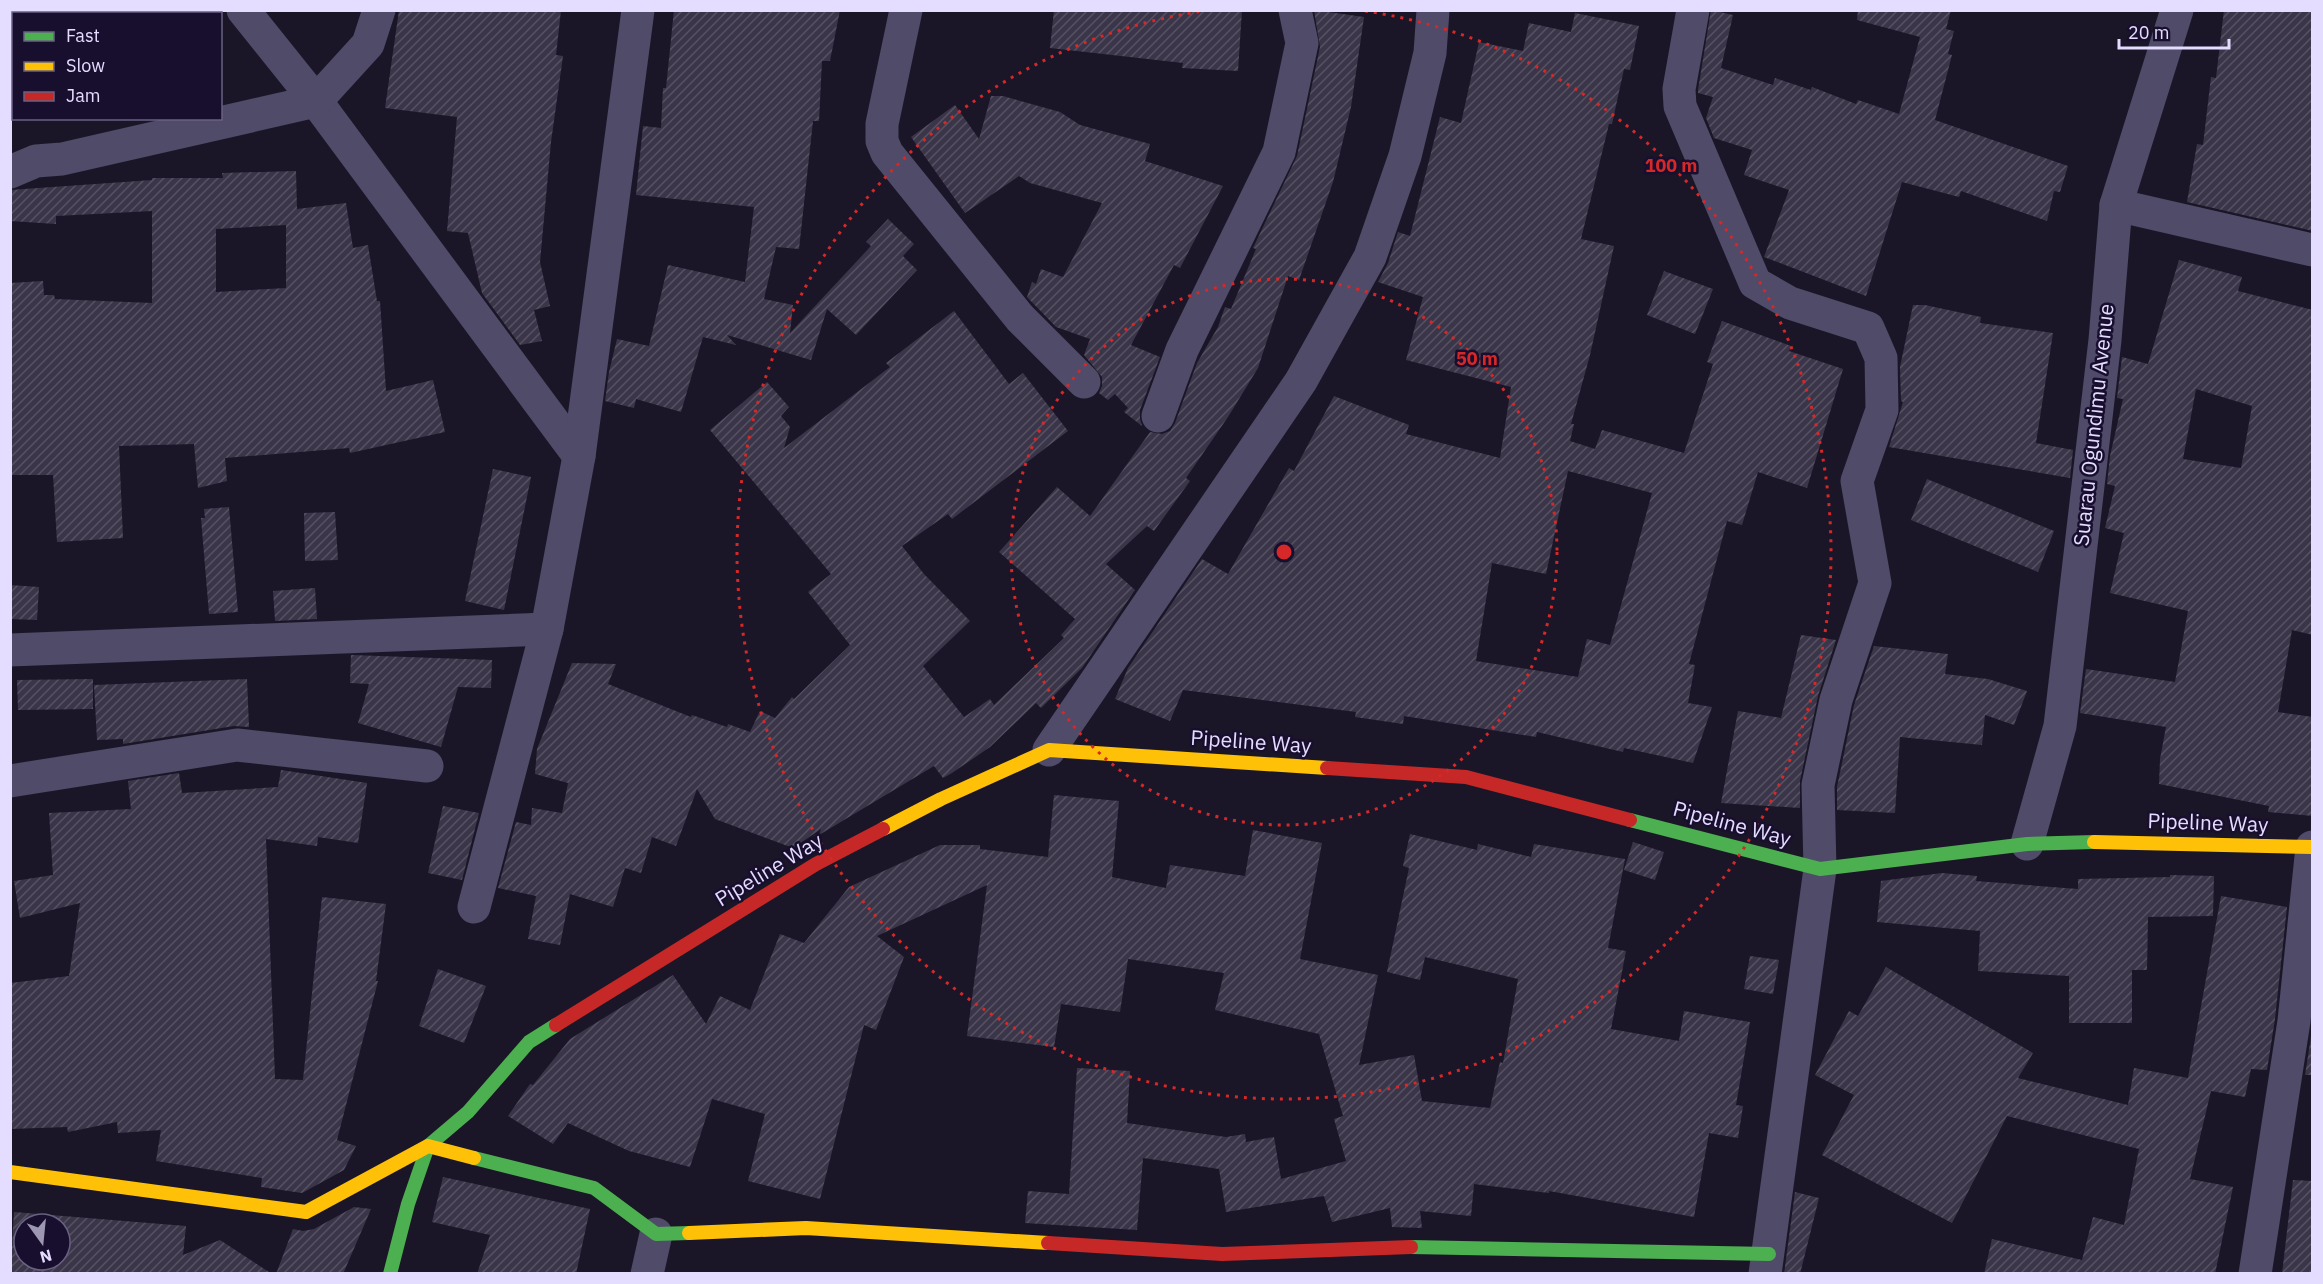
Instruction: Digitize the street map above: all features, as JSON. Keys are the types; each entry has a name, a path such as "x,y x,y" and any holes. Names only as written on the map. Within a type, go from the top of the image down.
{"street":[{"path":"243,10 316,100 579,456"},
{"path":"10,172 36,161 62,159 316,100 368,44 379,10"},
{"path":"474,907 548,629 579,456 638,10"},
{"path":"906,10 882,124 882,141 1020,318 1084,382"},
{"path":"1158,416 1182,350 1279,152 1302,43 1295,10"},
{"path":"1049,750 1301,381 1370,257 1405,156 1430,52 1433,10"},
{"path":"390,1274 408,1204 428,1146 594,1188 656,1234 806,1228 1224,1264 1386,1246 1767,1264 1820,869 1818,785 1836,700 1875,583 1857,481 1882,410 1881,358 1868,328 1790,303 1755,283 1680,106 1679,89 1693,10"},
{"name":"Suarau Ogundimu Avenue","path":"2027,844 2060,726 2105,340 2116,205 2177,10"},
{"path":"2116,205 2313,250"},
{"path":"10,650 548,629"},
{"path":"10,781 237,745 427,766"},
{"name":"Pipeline Way","path":"10,1172 306,1212 428,1146 468,1112 529,1042 816,864 941,799 1049,750 1466,777 1820,869 2027,844 2110,841 2312,847"},
{"path":"2255,1274 2294,1021 2312,847"},
{"path":"647,1274 656,1234"}],"building":[{"path":"399,10 561,10 556,55 563,56 551,142 540,262 550,306 534,310 542,341 520,345 482,293 468,233 447,231 457,117 385,108"},
{"path":"674,10 840,10 830,61 822,61 819,121 813,121 799,249 776,247 764,299 793,305 790,333 871,246 866,242 888,219 914,244 903,256 917,270 856,335 827,309 811,360 727,335 736,345 703,337 681,412 636,399 634,408 605,401 617,339 649,346 668,265 745,282 754,207 636,195 643,126 661,128 663,88 666,88"},
{"path":"1054,10 1242,10 1238,71 1182,68 1183,63 1050,48"},
{"path":"1314,10 1364,17 1351,107 1333,182 1299,280 1288,276 1258,368 1186,478 1190,481 1154,531 1147,526 1106,564 1135,590 1082,668 1041,708 1036,703 990,747 952,773 943,778 934,766 819,835 821,829 793,848 715,819 697,789 676,846 652,837 641,873 625,868 613,907 570,894 560,945 528,939 536,896 498,888 516,822 531,825 532,808 562,813 568,783 535,774 537,749 572,663 616,664 608,684 691,717 692,715 727,727 728,724 750,732 760,711 775,718 792,697 794,699 850,645 808,592 831,574 710,430 767,382 789,407 781,416 790,427 784,448 890,367 886,363 954,311 1009,384 1023,373 1068,431 952,519 948,514 902,546 924,574 970,621 923,666 964,717 990,699 994,705 1064,638 1061,635 1075,619 999,552 1057,487 1090,516 1150,432 1162,434 1170,431 1175,423 1197,363 1218,327 1225,307 1231,309 1256,249 1253,248 1297,156 1320,47"},
{"path":"1711,10 1733,15 1721,68 1773,85 1775,78 1811,90 1812,87 1856,104 1858,100 1899,114 1920,37 1857,20 1858,10 1951,10 1946,29 1954,31 1948,54 1952,55 1935,120 2068,166 2060,192 2054,191 2047,221 1961,191 1959,197 1902,182 1866,296 1764,257 1789,190 1744,175 1752,150 1714,138 1706,118 1713,97 1698,93"},
{"path":"2224,10 2313,10 2313,231 2187,202 2197,144 2203,145 2211,77 2216,78"},
{"path":"1575,13 1639,26 1630,70 1624,69 1612,124 1609,124 1581,239 1614,246 1590,355 1571,424 1574,424 1570,441 1595,449 1602,430 1684,453 1713,364 1707,362 1722,321 1791,346 1789,351 1843,369 1807,488 1758,472 1742,525 1727,521 1689,664 1695,665 1688,703 1712,707 1693,763 1624,748 1623,752 1537,732 1536,737 1404,716 1403,724 1355,717 1356,712 1183,690 1170,721 1115,699 1128,668 1202,559 1228,574 1289,468 1294,471 1334,396 1409,425 1406,434 1500,458 1511,387 1406,360 1423,297 1378,282 1388,263 1398,232 1410,236 1440,117 1461,123 1479,42 1523,51 1529,23 1571,32","holes":["1568,471 1652,493 1610,645 1587,639 1578,677 1476,661 1492,563 1546,574"]},
{"path":"991,96 1003,96 1060,112 1080,125 1150,144 1145,161 1223,186 1180,268 1174,265 1131,345 1160,357 1140,410 1142,426 1124,412 1128,408 1115,394 1108,400 1099,393 1102,377 1084,355 1090,339 1056,327 1027,297 1032,282 1036,284 1041,269 1063,277 1102,203 1030,183 1019,176 965,213 911,137 955,105 979,139"},
{"path":"296,171 297,209 346,203 353,248 368,245 377,301 380,301 386,391 433,380 445,432 350,453 349,448 225,458 227,481 198,488 194,444 119,446 123,538 57,542 53,475 10,475 10,283 43,281 44,295 54,295 55,299 152,303 152,211 56,216 56,224 10,221 10,190 152,180 152,178 223,178 222,173","holes":["286,225 286,288 216,292 216,229"]},
{"path":"2179,260 2242,277 2238,291 2313,310 2313,635 2292,630 2278,712 2313,717 2313,816 2268,812 2269,806 2159,784 2160,759 2166,727 2080,713 2086,669 2175,682 2188,611 2110,593 2124,533 2105,528 2115,486 2107,484 2110,456 2123,399 2117,398 2122,357 2148,364","holes":["2196,389 2252,406 2241,468 2183,459"]},
{"path":"1664,271 1713,289 1695,334 1647,315"},
{"path":"1913,305 1925,305 1981,317 1980,323 2053,333 2036,443 2073,450 2070,478 1889,447 1903,402 1901,401 1900,367"},
{"path":"493,469 531,477 504,610 465,601"},
{"path":"1927,479 2054,531 2038,572 1911,520"},
{"path":"229,507 238,612 209,614 201,518 205,518 204,509"},
{"path":"335,512 338,560 305,561 304,513"},
{"path":"10,585 39,587 37,620 10,619"},
{"path":"315,588 317,619 275,621 273,591"},
{"path":"1801,635 1836,640 1818,696 1800,781 1800,808 1721,803 1738,711 1781,718"},
{"path":"1874,646 1948,654 1945,674 1988,679 2027,691 2014,725 1985,715 1982,745 1900,737 1895,813 1837,810 1837,787 1854,705"},
{"path":"351,655 492,660 491,688 458,687 441,747 358,723 369,684 350,683"},
{"path":"93,679 93,709 18,710 17,680"},
{"path":"247,679 249,727 234,726 123,744 123,739 97,740 94,685"},
{"path":"281,770 367,783 358,843 318,837 317,846 266,839 275,1079 303,1080 322,897 386,904 376,981 378,981 337,1140 356,1146 344,1170 302,1193 261,1187 262,1178 156,1161 161,1130 118,1133 117,1122 68,1132 67,1127 10,1129 10,983 69,976 80,903 20,918 14,881 53,875 49,813 131,809 128,781 179,773 182,793 278,787"},
{"path":"1054,795 1119,801 1112,877 1166,888 1170,865 1245,876 1253,830 1322,843 1300,959 1378,975 1359,1065 1414,1055 1422,1101 1490,1108 1500,1062 1503,1063 1518,979 1425,957 1420,980 1387,972 1409,868 1403,866 1410,834 1477,850 1478,844 1531,857 1534,844 1625,859 1608,948 1626,951 1611,1029 1679,1041 1684,1011 1750,1022 1736,1105 1743,1106 1738,1138 1709,1133 1694,1217 1549,1191 1549,1193 1474,1184 1471,1216 1420,1211 1422,1228 1392,1227 1390,1208 1332,1222 1324,1196 1226,1212 1219,1169 1143,1158 1137,1230 1025,1223 1028,1191 1069,1194 1077,1068 1130,1071 1127,1123 1226,1137 1245,1134 1246,1142 1274,1137 1281,1179 1346,1161 1334,1119 1343,1116 1319,1034 1215,1010 1224,973 1128,959 1120,1012 1061,1004 1054,1047 967,1036 987,885 877,936 904,957 876,1030 864,1025 820,1199 748,1181 765,1114 712,1099 690,1167 629,1151 568,1123 553,1144 508,1116 530,1084 533,1085 570,1039 673,975 706,1024 720,996 750,1010 780,934 804,943 849,887 940,845 980,845 980,849 1048,857"},
{"path":"443,806 479,813 462,880 428,873"},
{"path":"1633,842 1664,852 1655,880 1624,870"},
{"path":"1942,873 1977,876 1976,881 2078,889 2078,879 2170,877 2170,875 2214,876 2213,916 2148,917 2147,970 2132,970 2132,1023 2069,1023 2069,976 1978,971 1980,931 1877,922 1881,881"},
{"path":"2221,896 2287,907 2267,1070 2251,1069 2245,1097 2211,1091 2190,1179 2233,1187 2215,1274 1984,1274 1992,1239 2082,1260 2093,1217 2124,1225 2139,1149 2007,1116 1952,1223 1822,1155 1854,1095 1815,1075 1849,1011 1858,1016 1886,967 2033,1053 2018,1078 2128,1105 2134,1068 2188,1078"},
{"path":"1750,956 1779,960 1773,994 1744,989"},
{"path":"438,969 486,986 464,1043 419,1026"},
{"path":"2313,1024 2313,1075 2305,1075"},
{"path":"443,1177 590,1209 576,1274 477,1274 490,1235 432,1222"},
{"path":"2293,1180 2313,1181 2313,1274 2282,1274"},
{"path":"1795,1192 1819,1198 1800,1274 1784,1274"},
{"path":"354,1207 371,1209 343,1274 276,1274 293,1229 303,1231 314,1229"},
{"path":"72,1217 186,1226 183,1255 220,1240 272,1274 10,1274 12,1243 12,1272 72,1272"}],"traffic: fast":[{"path":"1630,820 1820,869 2027,844 2094,842"},
{"path":"390,1274 408,1204 428,1146 468,1112 529,1042 556,1025"},
{"path":"474,1158 594,1188 656,1234 689,1233"},
{"path":"1411,1247 1769,1254"}],"traffic: slow":[{"path":"883,829 941,799 1049,750 1327,768"},
{"path":"2094,842 2312,847"},
{"path":"10,1172 306,1212 428,1146 474,1158"},
{"path":"689,1233 806,1228 1048,1243"}],"traffic: jam":[{"path":"1327,768 1466,777 1630,820"},
{"path":"556,1025 816,864 883,829"},
{"path":"1048,1243 1222,1254 1411,1247"}]}
